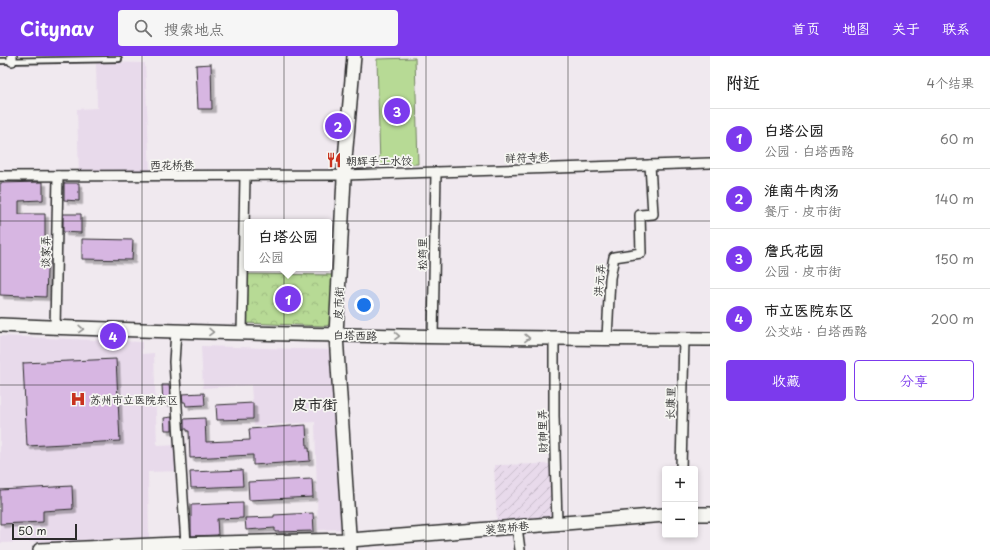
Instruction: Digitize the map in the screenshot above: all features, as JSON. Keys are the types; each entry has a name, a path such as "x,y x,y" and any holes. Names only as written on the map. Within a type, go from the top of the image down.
{"street":[{"name":"皮市街","path":"350,545 336,335 344,175 354,56"},
{"name":"祥符寺巷","path":"344,175 710,162"},
{"name":"洪元弄","path":"607,338 610,278 614,257 641,254 640,215 653,214 650,165"},
{"name":"松筠里","path":"433,336 436,172"},
{"name":"西花桥巷","path":"0,176 344,175"},
{"name":"谈家弄","path":"55,328 58,176"},
{"path":"244,219 245,176"},
{"path":"242,333 244,228"},
{"name":"白塔西路","path":"0,326 336,335 710,339"},
{"path":"176,331 174,362 186,544"},
{"name":"财神里弄","path":"554,338 554,416 557,523"},
{"name":"长康里","path":"680,466 684,339"},
{"path":"698,514 710,514"},
{"name":"装驾桥巷","path":"40,550 186,544 211,547 350,545 557,523 662,515"},
{"path":"517,527 520,550"}],"lane":[{"path":"0,61 12,59 119,59"}],"shaded area":[{"path":"96,62 145,63 150,174 79,174 77,109 97,108"},
{"name":"苏州市立医院东区","path":"0,336 142,342 142,354 154,353 157,446 180,445 181,471 148,472 149,538 0,543"},
{"path":"201,346 333,350 344,529 318,530 315,422 254,426 251,385 203,388"},
{"path":"550,464 552,519 497,524 494,465"}],"green space":[{"path":"415,58 418,164 380,165 377,59"},
{"path":"244,274 333,275 331,324 326,326 243,323"}],"building":[{"path":"211,64 212,109 198,109 196,65"},
{"path":"43,182 43,200 19,201 19,214 45,214 45,245 48,245 46,297 0,295 0,183"},
{"path":"64,183 79,183 79,201 64,200"},
{"path":"63,214 81,214 81,233 63,232"},
{"path":"82,239 133,240 132,260 82,259"},
{"path":"116,359 120,441 27,446 23,363"},
{"path":"162,385 169,385 171,402 163,403"},
{"path":"204,393 205,405 186,406 185,402 183,402 182,394"},
{"path":"253,403 253,419 217,420 216,405"},
{"path":"172,417 172,430 165,430 164,418"},
{"path":"205,418 206,442 250,440 249,429 306,425 307,448 309,448 310,461 253,465 253,455 190,458 189,431 184,429 184,419"},
{"path":"242,470 243,486 191,488 190,472"},
{"path":"312,479 313,497 249,500 248,482"},
{"path":"72,486 73,509 43,511 43,522 0,524 0,490"},
{"path":"243,503 243,518 217,519 218,535 191,536 191,505"},
{"path":"313,513 314,531 275,532 275,528 246,530 245,518"}],"place":[{"name":"詹氏花园","path":"397,111"},
{"name":"淮南牛肉汤","path":"338,126"},
{"name":"朝辉手工水饺","path":"334,160"},
{"name":"白塔公园","path":"288,299"},
{"name":"市立医院东区","path":"113,336"},
{"name":"苏州市立医院东区","path":"78,399"}],"district":[{"name":"皮市街","path":"315,403"}]}
